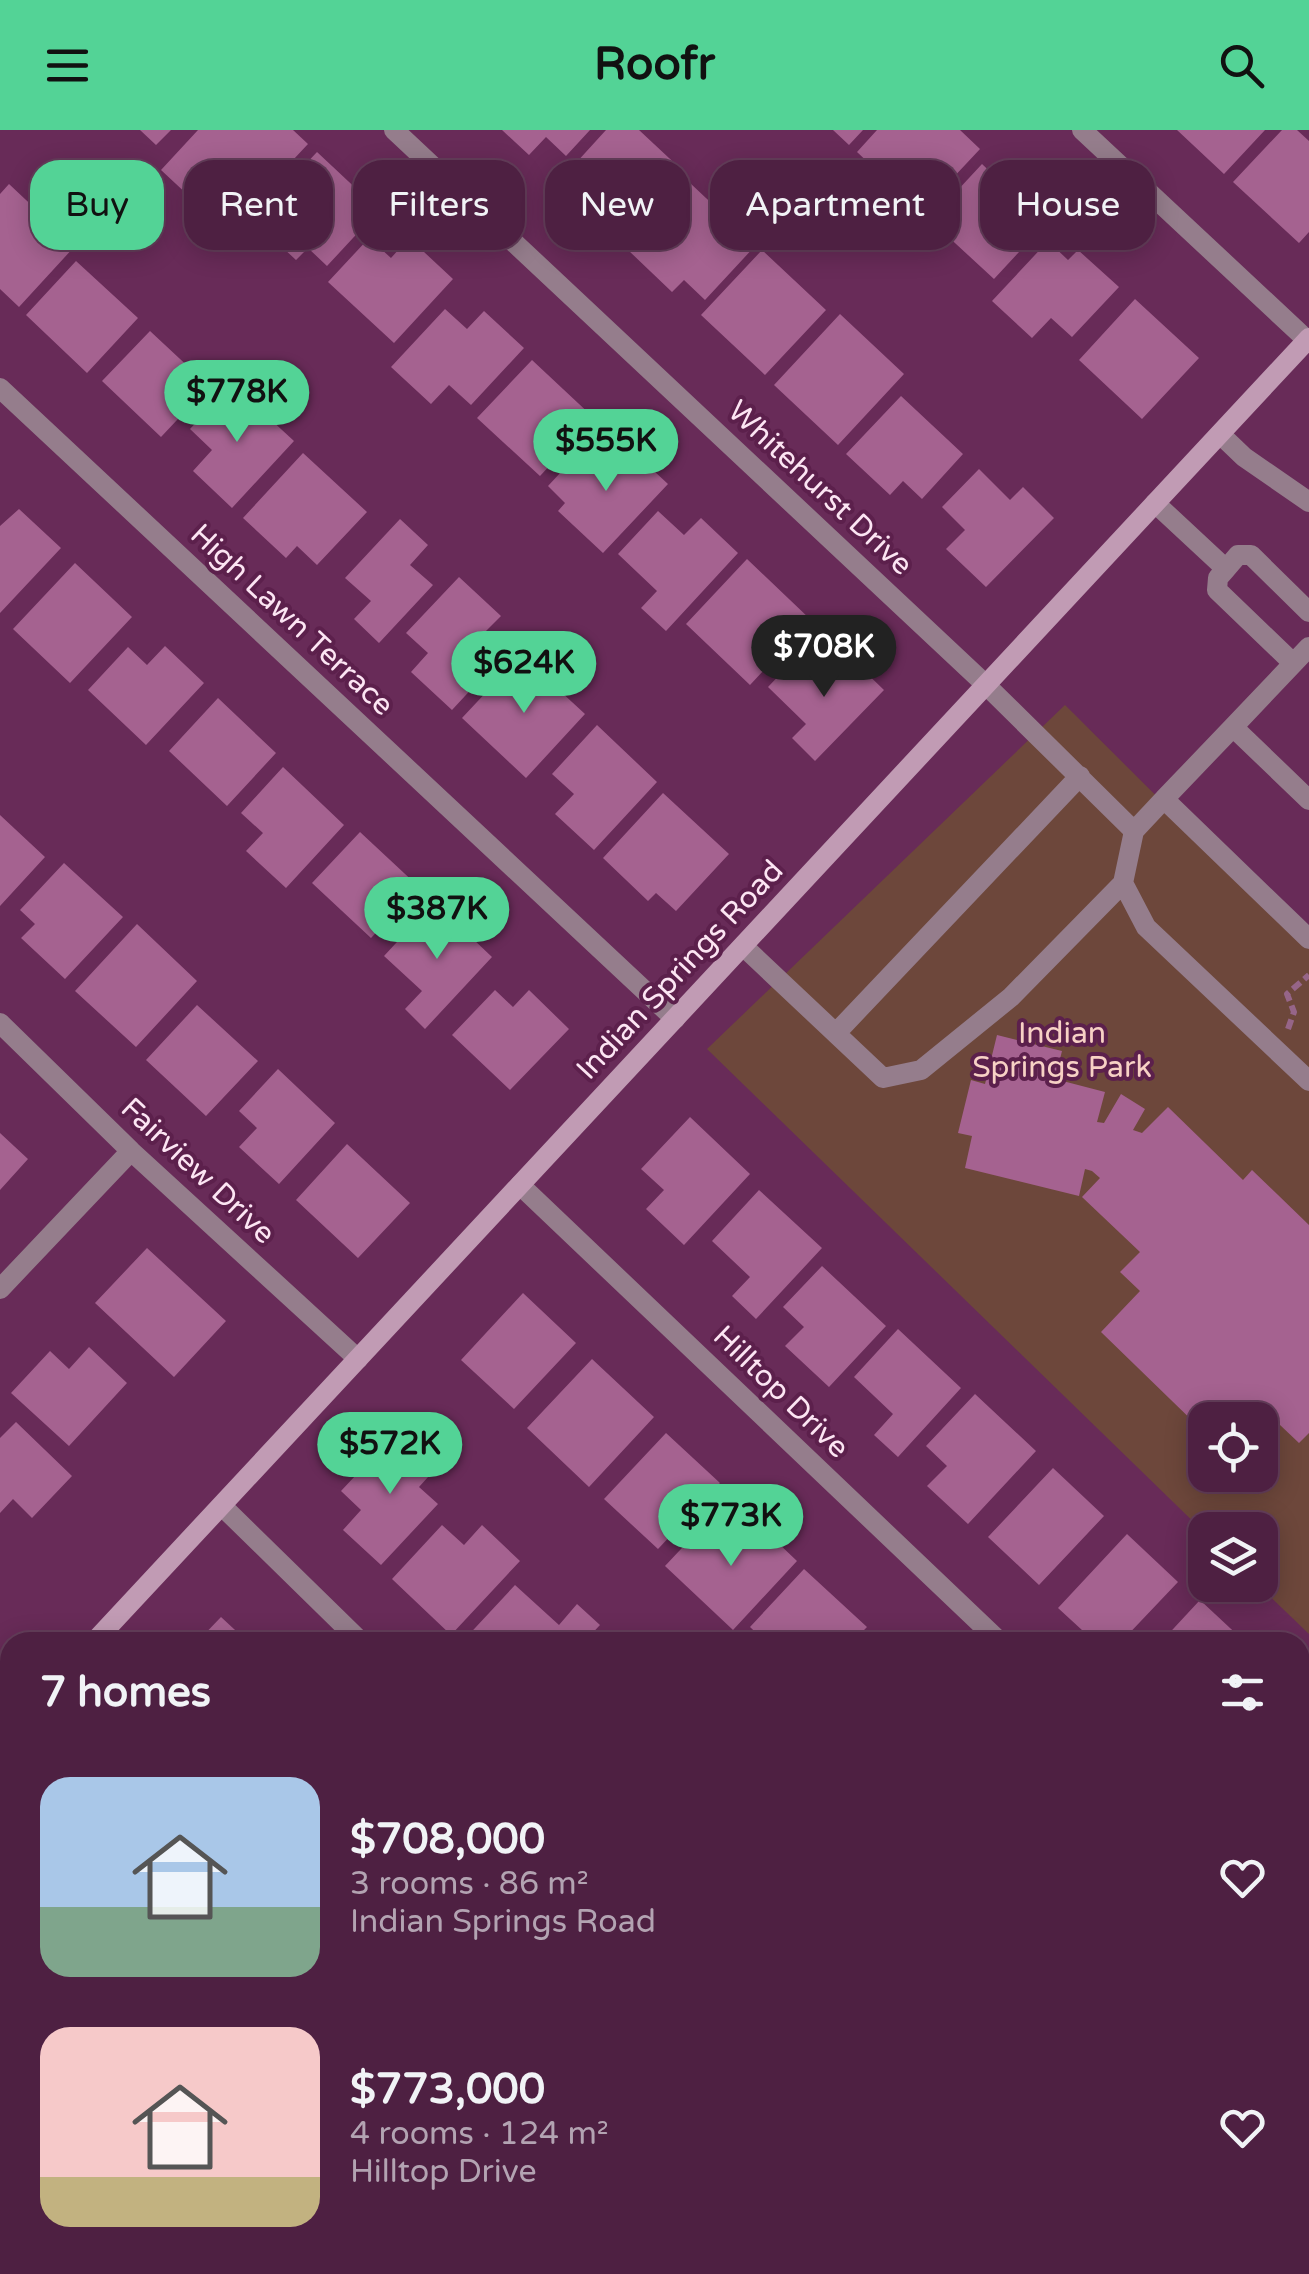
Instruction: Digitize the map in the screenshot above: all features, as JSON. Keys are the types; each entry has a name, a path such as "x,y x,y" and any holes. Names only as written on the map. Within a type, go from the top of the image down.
{"street":[{"name":"Whitehurst Drive","path":"394,130 986,684 1134,831"},
{"path":"1082,130 1308,339"},
{"name":"Indian Springs Road","path":"103,1632 1308,339"},
{"name":"High Lawn Terrace","path":"0,388 675,1019"},
{"path":"1220,434 1244,458 1309,502"},
{"path":"1156,503 1226,568"},
{"path":"1294,663 1216,590 1218,578 1238,555 1251,555 1309,612"},
{"path":"743,946 884,1078 922,1070 1010,996 1123,884 1134,831 1309,646"},
{"path":"1232,728 1309,800"},
{"path":"836,1034 1080,776"},
{"path":"1164,800 1309,939"},
{"path":"1123,884 1146,927 1309,1081"},
{"name":"Fairview Drive","path":"0,1023 131,1151 358,1359"},
{"path":"0,1289 131,1151"},
{"name":"Hilltop Drive","path":"520,1185 989,1632"},
{"path":"222,1506 351,1632"}],"path":[{"path":"1299,982 1309,975"}],"green space":[{"name":"Indian Springs Park","path":"1065,705 1309,948 1307,1632 1276,1602 1278,1512 1188,1512 1188,1516 707,1049"}],"building":[{"path":"140,130 171,130 156,145"},
{"path":"198,130 293,130 308,144 293,160 184,160 184,191 164,173 164,167"},
{"path":"502,130 590,130 566,156 546,137 529,155"},
{"path":"606,130 639,130 671,160 579,160"},
{"path":"833,130 863,130 849,145"},
{"path":"877,130 960,130 980,149 960,170 960,160 866,160 857,152"},
{"path":"1177,130 1265,130 1224,174"},
{"path":"1282,130 1297,130 1309,141 1309,232 1299,243 1233,182"},
{"path":"317,152 326,160 309,160"},
{"path":"980,166 980,250 1021,250 994,279 960,248 960,188"},
{"path":"333,167 353,186 353,238 327,266 310,250 333,250"},
{"path":"690,183 710,202 710,250 751,250 705,300 684,280 672,292 628,250 690,250"},
{"path":"9,184 30,204 30,250 71,250 19,307 0,289 0,194"},
{"path":"285,250 306,250 296,260"},
{"path":"358,250 382,250 391,258 398,250 422,250 453,279 394,343 328,282"},
{"path":"762,250 826,310 765,375 701,315"},
{"path":"1040,250 1057,250 1068,260 1078,250 1119,287 1072,337 1051,318 1032,338 992,301"},
{"path":"76,261 138,318 87,373 26,315"},
{"path":"1135,299 1199,358 1142,419 1079,360"},
{"path":"445,309 467,329 484,311 524,348 471,405 449,385 431,404 391,367"},
{"path":"840,314 904,374 838,445 774,385"},
{"path":"150,331 209,386 161,437 102,381"},
{"path":"532,360 594,418 540,476 477,418"},
{"path":"232,384 294,441 232,508 193,471 212,450 190,429"},
{"path":"901,396 963,454 922,499 903,481 890,495 846,454"},
{"path":"587,444 610,465 627,446 668,484 603,553 558,511 565,503 548,486"},
{"path":"303,453 367,512 317,565 297,546 286,558 243,518"},
{"path":"979,469 1010,500 1023,487 1054,518 986,587 946,549 965,530 942,507"},
{"path":"19,509 61,548 0,613 0,526"},
{"path":"658,511 684,535 701,518 738,553 666,631 641,608 657,591 618,554"},
{"path":"400,519 428,545 410,565 433,585 379,643 354,619 371,601 345,578"},
{"path":"747,559 811,620 750,685 686,624"},
{"path":"75,563 132,617 70,683 13,629"},
{"path":"459,577 501,616 482,635 503,655 452,710 411,672 428,653 406,633"},
{"path":"165,646 204,683 146,745 88,690 128,647 147,665"},
{"path":"805,648 837,679 854,661 884,690 815,761 792,738 806,724 768,687"},
{"path":"521,655 585,714 526,778 462,718"},
{"path":"218,698 276,753 227,806 169,751"},
{"path":"597,725 657,782 594,850 555,814 574,794 552,774"},
{"path":"283,767 344,825 286,888 246,851 263,833 241,813"},
{"path":"663,793 729,854 676,911 656,893 648,901 603,858"},
{"path":"0,815 45,857 0,906"},
{"path":"360,832 419,887 371,938 312,883"},
{"path":"64,863 123,917 65,979 21,938 35,924 20,910"},
{"path":"434,902 492,957 425,1029 405,1009 422,991 384,956"},
{"path":"137,924 197,981 136,1047 75,991"},
{"path":"495,990 513,1007 529,990 569,1029 510,1090 452,1035"},
{"path":"197,1005 258,1061 206,1116 146,1060"},
{"path":"997,1035 1062,1051 1055,1079 1105,1092 1097,1122 1104,1123 1121,1094 1145,1109 1133,1130 1142,1133 1168,1107 1243,1180 1252,1170 1309,1225 1309,1433 1299,1443 1278,1423 1278,1402 1188,1402 1188,1416 1101,1332 1140,1291 1120,1272 1140,1252 1082,1197 1100,1178 1092,1171 1085,1169 1079,1196 965,1168 972,1136 958,1133 971,1080 985,1084"},
{"path":"278,1069 335,1123 279,1184 239,1147 257,1128 239,1111"},
{"path":"690,1117 750,1174 684,1245 646,1209 664,1190 641,1169"},
{"path":"0,1133 28,1159 0,1190"},
{"path":"347,1144 410,1203 358,1258 296,1200"},
{"path":"759,1190 822,1248 756,1319 732,1296 750,1277 712,1241"},
{"path":"147,1248 226,1321 174,1377 95,1303"},
{"path":"822,1266 886,1326 829,1387 785,1346 804,1327 783,1307"},
{"path":"523,1293 576,1343 514,1409 461,1360"},
{"path":"898,1329 961,1388 898,1457 874,1435 893,1414 854,1377"},
{"path":"89,1347 127,1383 69,1446 11,1393 50,1351 69,1369"},
{"path":"592,1359 654,1417 589,1487 527,1428"},
{"path":"975,1394 1036,1451 968,1524 927,1486 947,1466 926,1446"},
{"path":"16,1422 72,1476 32,1518 13,1499 0,1513 0,1438"},
{"path":"399,1429 438,1466 419,1487 438,1504 381,1565 343,1530 361,1510 341,1491"},
{"path":"666,1433 720,1483 658,1549 604,1499"},
{"path":"1053,1468 1104,1516 1039,1585 988,1537"},
{"path":"712,1516 740,1542 758,1524 797,1561 733,1630 665,1566"},
{"path":"442,1525 464,1545 482,1525 520,1561 454,1632 448,1632 392,1579"},
{"path":"1127,1534 1178,1582 1130,1632 1084,1632 1058,1608"},
{"path":"804,1569 867,1627 862,1632 755,1632 750,1627"},
{"path":"515,1585 559,1625 577,1604 600,1625 593,1632 471,1632"},
{"path":"1202,1602 1234,1632 1170,1632"},
{"path":"221,1617 237,1632 207,1632"}]}
